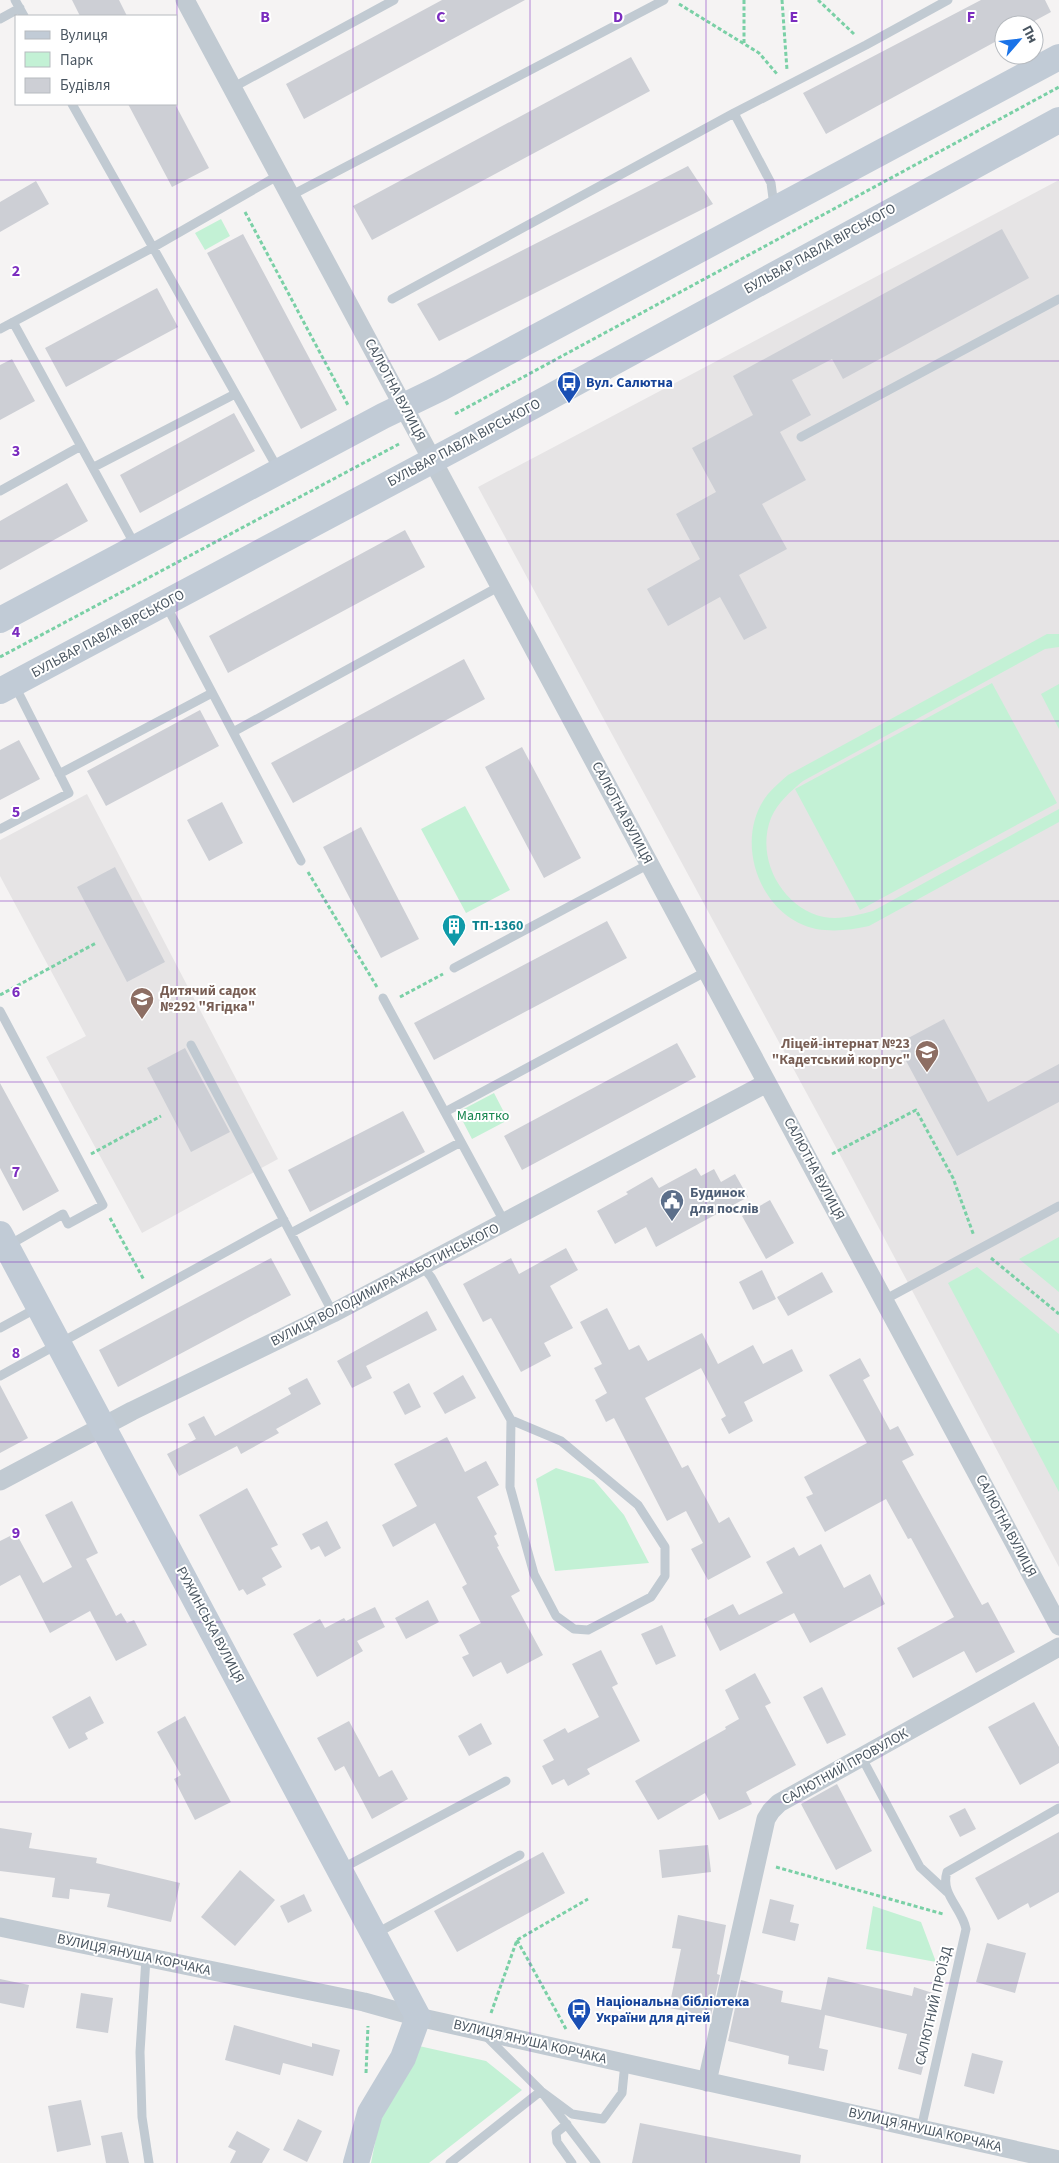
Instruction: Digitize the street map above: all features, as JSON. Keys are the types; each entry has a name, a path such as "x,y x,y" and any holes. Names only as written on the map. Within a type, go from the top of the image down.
{"street":[{"name":"САЛЮТНА ВУЛИЦЯ","path":"185,0 1059,1626"},
{"path":"0,620 279,471 441,388 1059,58"},
{"name":"БУЛЬВАР ПАВЛА ВІРСЬКОГО","path":"7,687 165,604 1059,120"},
{"name":"ВУЛИЦЯ ВОЛОДИМИРА ЖАБОТИНСЬКОГО","path":"0,1481 103,1426 334,1313 767,1083"},
{"name":"РУЖИНСЬКА ВУЛИЦЯ","path":"3,1240 418,2016"},
{"name":"САЛЮТНИЙ ПРОВУЛОК","path":"707,2082 756,1861 766,1819 771,1811 779,1802 862,1758 1059,1647"},
{"name":"ВУЛИЦЯ ЯНУША КОРЧАКА","path":"0,1927 364,2002 482,2031 1059,2160"},
{"path":"356,2163 370,2113 403,2058 418,2016"}],"lane":[{"path":"232,88 394,0"},
{"path":"290,196 664,0"},
{"path":"392,299 734,113 866,45 948,0"},
{"path":"0,19 20,8"},
{"path":"73,105 279,471"},
{"path":"734,113 771,183 774,210"},
{"path":"0,329 152,248 279,174"},
{"path":"801,436 1059,299"},
{"path":"13,322 94,467 136,548"},
{"path":"94,467 235,394"},
{"path":"0,491 81,446"},
{"path":"233,732 500,586"},
{"path":"165,604 301,861"},
{"path":"0,829 69,793 7,687"},
{"path":"59,774 212,692"},
{"path":"454,968 650,864"},
{"path":"445,1112 707,971"},
{"path":"385,1001 505,1223"},
{"path":"0,1011 103,1205 68,1224 63,1214 3,1240"},
{"path":"191,1044 334,1313"},
{"path":"291,1233 461,1142"},
{"path":"884,1300 1059,1206"},
{"path":"0,1376 284,1220"},
{"path":"422,1266 431,1277 511,1420 510,1488 534,1574 556,1616 574,1628 588,1630 651,1597 665,1576 665,1547 638,1505 561,1441 511,1420"},
{"path":"0,1328 39,1307"},
{"name":"САЛЮТНИЙ ПРОЇЗД","path":"862,1758 920,1867 948,1892 966,1929 920,2129"},
{"path":"340,1869 506,1781"},
{"path":"948,1892 945,1878 947,1872 954,1866 1059,1808"},
{"path":"375,1934 520,1855"},
{"path":"146,1958 140,2052 142,2117 149,2163"},
{"path":"482,2031 541,2091 596,2163"},
{"path":"541,2091 572,2114 604,2119 622,2093 625,2063"},
{"path":"450,2163 541,2091"},
{"path":"567,2124 556,2133 557,2142 572,2163"}],"path":[{"path":"672,0 759,53 788,86"},
{"path":"744,0 744,44"},
{"path":"782,0 788,86"},
{"path":"818,0 866,45"},
{"path":"455,414 1059,87"},
{"path":"237,199 351,411"},
{"path":"0,658 399,444"},
{"path":"136,548 165,604"},
{"path":"301,861 385,1001 454,968"},
{"path":"0,995 96,943"},
{"path":"832,1154 916,1110 953,1178 979,1249 1059,1314"},
{"path":"79,1160 161,1116"},
{"path":"103,1205 151,1294"},
{"path":"756,1861 963,1920"},
{"path":"491,2013 517,1940 588,1899"},
{"path":"517,1940 567,2032"},
{"path":"365,2081 368,2026"}],"shaded area":[{"path":"1059,180 1059,1567 838,1151 478,487"},
{"name":"Дитячий садок №292 \"Ягідка\"","path":"87,794 278,1159 142,1233 46,1057 86,1036 0,876 0,840"}],"green space":[{"path":"221,219 230,236 205,250 195,233"},
{"path":"1047,634 1059,634 1059,647 1045,649 803,781 785,798 774,812 767,833 767,849 770,865 776,879 796,903 809,912 824,917 843,917 873,911 1059,809 1059,822 869,926 843,930 816,929 796,922 779,909 766,893 757,874 752,853 752,832 757,812 768,794 788,775"},
{"path":"992,683 1057,803 860,910 795,789"},
{"path":"1059,684 1059,729 1041,694"},
{"path":"465,806 510,890 466,913 421,829"},
{"name":"Малятко","path":"494,1093 508,1120 472,1139 458,1112"},
{"path":"1059,1237 1059,1292 1019,1259"},
{"path":"977,1267 1059,1334 1059,1492 948,1283"},
{"path":"556,1468 594,1480 624,1515 649,1563 555,1571 536,1479"},
{"path":"873,1906 921,1922 936,1962 866,1949"},
{"path":"419,2046 486,2061 522,2090 429,2163 371,2163 380,2118"}],"building":[{"path":"72,0 119,0 126,15 80,15"},
{"path":"442,0 525,0 304,119 286,84"},
{"path":"981,0 1045,0 1051,12 1044,16 994,15 994,42 826,134 803,93"},
{"path":"631,57 650,91 372,240 353,206"},
{"path":"129,105 176,105 209,168 172,187"},
{"path":"688,166 713,204 439,341 417,304"},
{"path":"36,181 49,204 0,232 0,202"},
{"path":"1002,229 1029,278 843,379 832,359 792,380 811,415 780,432 806,480 762,504 787,549 739,575 767,628 744,640 720,597 668,626 647,589 700,559 676,514 716,492 692,448 753,415 733,376"},
{"path":"243,234 337,410 301,429 207,253"},
{"path":"157,288 178,327 66,387 45,348"},
{"path":"12,359 35,401 0,420 0,365"},
{"path":"234,413 255,451 140,513 120,475"},
{"path":"67,483 88,521 0,570 0,521"},
{"path":"405,530 425,567 228,673 209,636"},
{"path":"464,659 485,699 293,803 271,763"},
{"path":"200,710 219,746 106,806 87,771"},
{"path":"19,740 40,779 0,800 0,750"},
{"path":"522,747 581,858 544,878 485,767"},
{"path":"222,802 243,843 209,861 187,820"},
{"path":"361,827 419,939 381,958 323,847"},
{"path":"115,867 165,962 127,982 77,887"},
{"path":"607,921 627,958 434,1060 414,1023"},
{"path":"944,1019 988,1102 1059,1064 1059,1102 957,1156 897,1044"},
{"path":"677,1043 696,1077 522,1170 504,1136"},
{"path":"185,1048 230,1132 191,1152 147,1068"},
{"path":"0,1083 59,1191 23,1211 0,1168"},
{"path":"403,1111 425,1152 310,1212 288,1170"},
{"name":"Будинок для послів","path":"696,1168 701,1176 714,1169 721,1182 735,1174 748,1197 656,1247 646,1227 615,1244 597,1211 628,1194 626,1192 652,1177 659,1188"},
{"path":"770,1200 794,1243 766,1259 742,1216"},
{"path":"566,1248 578,1270 550,1286 573,1328 544,1343 551,1356 521,1372 491,1318 483,1322 463,1284 511,1258 519,1274"},
{"path":"271,1258 291,1295 118,1387 99,1350"},
{"path":"762,1270 776,1299 753,1310 739,1282"},
{"path":"822,1272 833,1292 788,1316 777,1297"},
{"path":"607,1308 629,1350 639,1345 648,1361 702,1333 718,1364 753,1345 763,1364 792,1349 803,1371 744,1402 753,1421 729,1434 721,1419 726,1416 701,1368 645,1398 682,1468 688,1465 719,1523 729,1517 751,1557 708,1580 691,1549 703,1543 686,1511 667,1521 614,1418 606,1422 595,1400 607,1393 594,1368 602,1364 580,1322"},
{"path":"427,1311 437,1330 366,1366 372,1378 352,1388 337,1361"},
{"path":"860,1358 870,1376 863,1380 890,1430 898,1426 914,1455 902,1461 982,1605 988,1602 1015,1652 976,1673 964,1651 913,1678 897,1648 954,1617 911,1538 908,1539 886,1499 825,1532 806,1497 813,1494 804,1477 867,1443 829,1375"},
{"path":"463,1375 476,1398 445,1414 433,1393"},
{"path":"307,1378 321,1404 276,1429 279,1433 241,1454 237,1446 179,1476 167,1454 196,1439 188,1424 204,1416 215,1436 291,1394 288,1388"},
{"path":"409,1383 421,1407 405,1415 393,1392"},
{"path":"0,1385 28,1438 0,1453"},
{"path":"447,1437 465,1472 486,1461 499,1485 477,1497 497,1534 494,1536 499,1546 497,1547 520,1591 511,1596 543,1655 507,1674 501,1662 473,1677 462,1657 469,1654 459,1635 481,1623 462,1587 467,1584 435,1523 393,1547 382,1525 417,1506 394,1464"},
{"path":"247,1488 278,1545 271,1548 282,1567 262,1578 266,1585 247,1595 243,1589 239,1591 199,1515"},
{"path":"72,1501 98,1553 86,1559 116,1616 121,1613 127,1623 134,1620 147,1645 116,1661 90,1611 50,1633 20,1575 0,1586 0,1541 16,1533 43,1583 72,1567 45,1515"},
{"path":"327,1521 341,1548 325,1557 319,1546 311,1550 302,1534"},
{"path":"821,1544 844,1588 870,1574 885,1604 810,1643 794,1613 720,1651 704,1619 733,1604 739,1615 783,1593 766,1562 794,1547 799,1556"},
{"path":"428,1600 439,1622 406,1639 395,1618"},
{"path":"375,1607 385,1627 357,1641 363,1651 317,1677 293,1634 320,1619 325,1628 344,1618 346,1621"},
{"path":"662,1625 676,1656 656,1665 641,1634"},
{"path":"601,1650 618,1684 612,1687 640,1741 587,1769 590,1774 568,1786 564,1779 552,1785 542,1766 554,1760 543,1740 565,1728 568,1733 599,1717 572,1664"},
{"path":"755,1673 771,1703 765,1706 796,1765 746,1792 752,1804 719,1820 705,1793 658,1820 635,1781 726,1729 725,1727 739,1719 725,1690"},
{"path":"822,1687 846,1735 827,1744 803,1697"},
{"path":"90,1696 104,1723 85,1733 88,1739 69,1749 52,1717"},
{"path":"1034,1702 1059,1747 1059,1763 1020,1785 988,1727"},
{"path":"185,1716 231,1802 195,1820 174,1779 181,1775 157,1732"},
{"path":"349,1721 379,1777 392,1770 408,1799 372,1819 344,1766 335,1771 317,1738"},
{"path":"481,1723 492,1744 469,1756 458,1736"},
{"path":"837,1784 872,1851 836,1870 801,1804"},
{"path":"965,1808 976,1829 960,1837 949,1816"},
{"path":"0,1828 32,1833 29,1848 97,1858 96,1863 180,1883 171,1922 107,1907 110,1894 70,1889 69,1899 52,1897 55,1878 0,1871"},
{"path":"1059,1832 1059,1892 1030,1908 1028,1903 998,1920 975,1878"},
{"path":"708,1845 711,1872 662,1878 659,1850"},
{"path":"543,1852 565,1893 457,1952 434,1911"},
{"path":"240,1870 275,1900 235,1946 201,1917"},
{"path":"304,1894 312,1911 288,1923 280,1906"},
{"path":"770,1899 794,1905 790,1922 799,1924 795,1941 762,1933"},
{"path":"678,1915 726,1925 717,1974 720,1975 709,2024 689,2020 691,2012 669,2008 681,1949 672,1948"},
{"path":"987,1943 1026,1953 1015,1993 976,1982"},
{"path":"828,1977 912,1996 914,1987 942,1996 926,2047 928,2048 921,2075 898,2069 907,2034 825,2015 819,2048 828,2050 824,2071 788,2064 789,2056 728,2041 741,1980 783,1991 781,2002 821,2010"},
{"path":"0,1979 29,1985 24,2008 0,2003"},
{"path":"81,1993 113,1998 108,2033 76,2028"},
{"path":"234,2025 312,2047 312,2043 340,2050 333,2076 283,2063 280,2075 225,2060"},
{"path":"972,2053 1003,2061 994,2094 964,2086"},
{"path":"81,2100 91,2145 57,2152 48,2106"},
{"path":"298,2119 322,2131 307,2162 283,2150"},
{"path":"640,2123 801,2155 800,2163 632,2163"},
{"path":"237,2131 270,2149 262,2163 230,2163 236,2151 228,2147"},
{"path":"122,2132 129,2163 106,2163 101,2136"}],"place":[{"name":"Вул. Салютна","path":"569,404"},
{"name":"ТП-1360","path":"454,947"},
{"name":"Дитячий садок №292 \"Ягідка\"","path":"142,1020"},
{"name":"Ліцей-інтернат №23 \"Кадетський корпус\"","path":"927,1073"},
{"name":"Будинок для послів","path":"672,1222"},
{"name":"Національна бібліотека України для дітей","path":"579,2031"}]}
